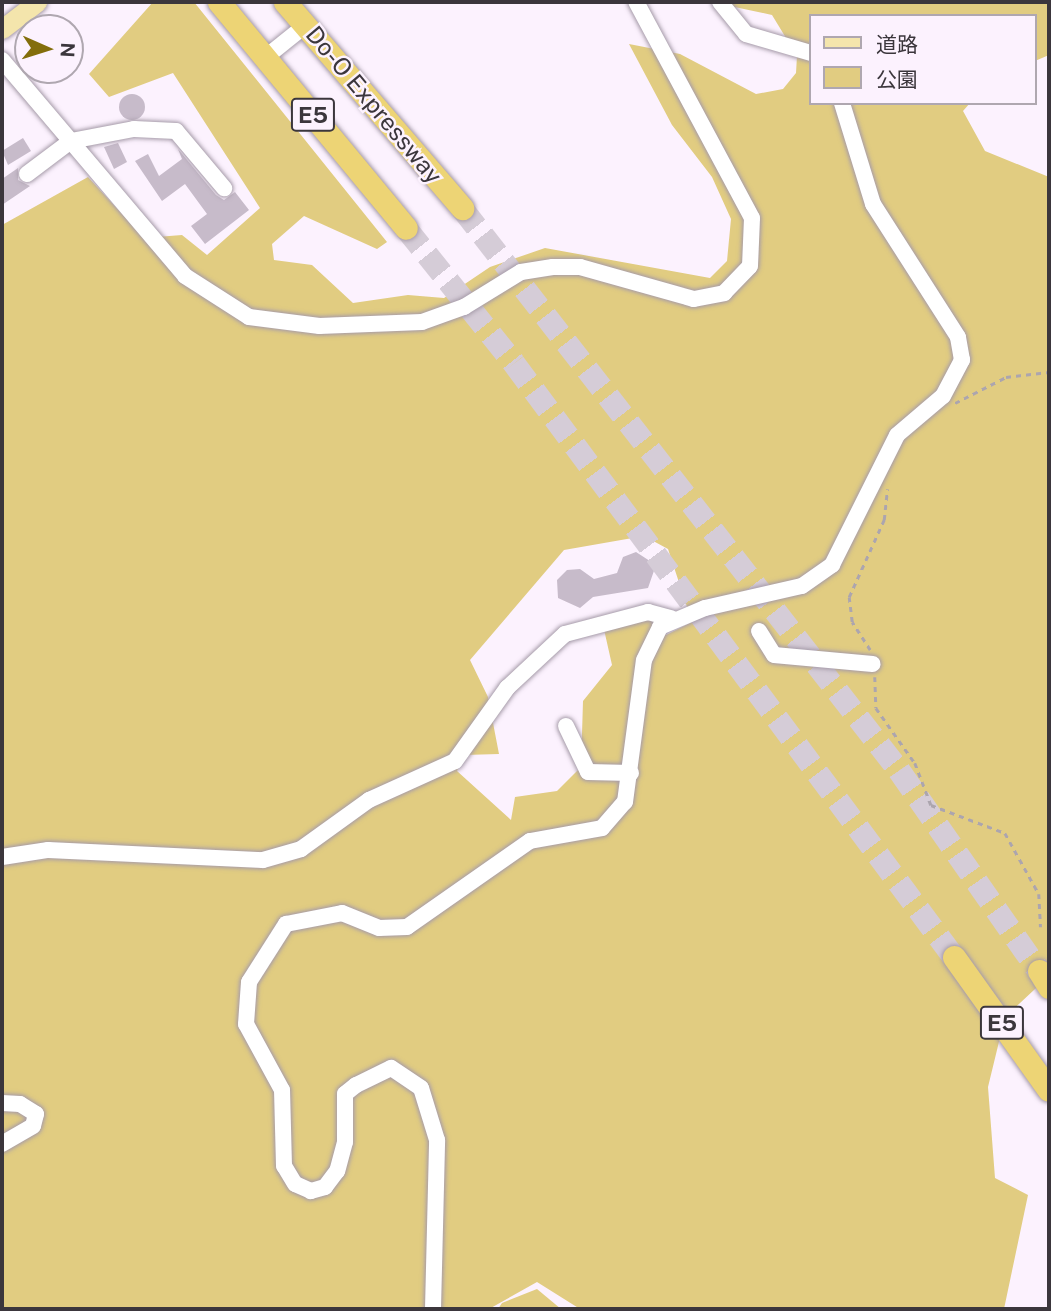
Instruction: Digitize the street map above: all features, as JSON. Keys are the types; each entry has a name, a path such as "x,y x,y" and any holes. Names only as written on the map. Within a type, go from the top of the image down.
{"highway":[{"name":"E5","path":"219,2 406,228"},
{"name":"Do-O Expressway","path":"285,2 462,208"},
{"name":"E5","path":"954,957 1049,1090"}],"main road":[{"path":"2,29 37,2"}],"street":[{"path":"2,60 185,276 249,317 319,326 422,322 464,307 521,272 553,268 580,267 694,299 724,293 750,266 752,218 636,2"},
{"path":"720,2 746,34 810,53"},
{"path":"266,57 306,25"},
{"path":"2,857 48,850 263,860 301,849 369,800 455,761 507,688 565,635 648,612 671,618 802,586 832,565 897,435 943,396 962,360 958,337 873,204 843,105"},
{"path":"27,174 71,141 134,129 176,131 224,188"},
{"path":"433,1309 437,1140 421,1087 391,1069 356,1085 345,1094 345,1142 337,1171 325,1187 310,1191 295,1184 284,1166 282,1090 246,1024 249,982 286,924 342,913 379,928 407,927 530,841 602,828 625,802 631,773 644,660 671,618"},
{"path":"759,631 774,655 873,664"},
{"path":"566,726 588,772 631,773"},
{"path":"2,1103 20,1104 36,1114 33,1126 2,1144"}],"path":[{"path":"943,396 962,402 1006,377 1049,372"},
{"path":"888,480 884,520 849,597 852,622 873,664 876,708 915,763 931,805 1005,833 1039,894 1041,927"}],"green space":[{"path":"153,2 194,2 387,242 377,249 304,216 272,244 274,260 312,265 353,303 408,295 444,298 490,267 545,248 710,278 727,261 731,219 712,177 672,125 629,44 680,54 756,94 783,89 796,73 797,56 772,15 711,2 1049,2 1049,55 1037,60 1037,14 810,14 810,105 968,105 963,111 985,151 1049,177 1049,976 1005,1017 988,1087 995,1178 1028,1195 1004,1309 580,1309 537,1282 489,1309 2,1309 2,225 88,177 144,238 182,235 207,255 260,208 173,73 109,97 89,74","holes":["644,536 668,549 692,622 666,635 648,617 603,625 612,665 583,701 581,767 557,791 515,797 511,820 457,771 464,755 499,754 488,697 470,660 564,550"]},
{"path":"537,1289 561,1309 498,1309 502,1303"}],"building":[{"path":"132,94 141,98 145,107 141,116 132,120 123,116 119,107 123,98"},
{"path":"23,138 31,151 8,165 2,151"},
{"path":"118,143 127,162 114,169 104,147"},
{"path":"178,149 216,195 224,200 235,192 249,210 205,244 191,226 207,214 185,184 162,201 135,161 148,154 159,176 182,159"},
{"path":"18,168 18,180 30,186 2,205 2,179"},
{"path":"636,552 656,565 648,588 593,597 580,608 558,598 557,580 567,570 580,569 594,579 617,573 623,557"}],"tunnel":[{"path":"462,208 899,770 1039,971"},
{"path":"406,228 514,363 954,957"}]}
